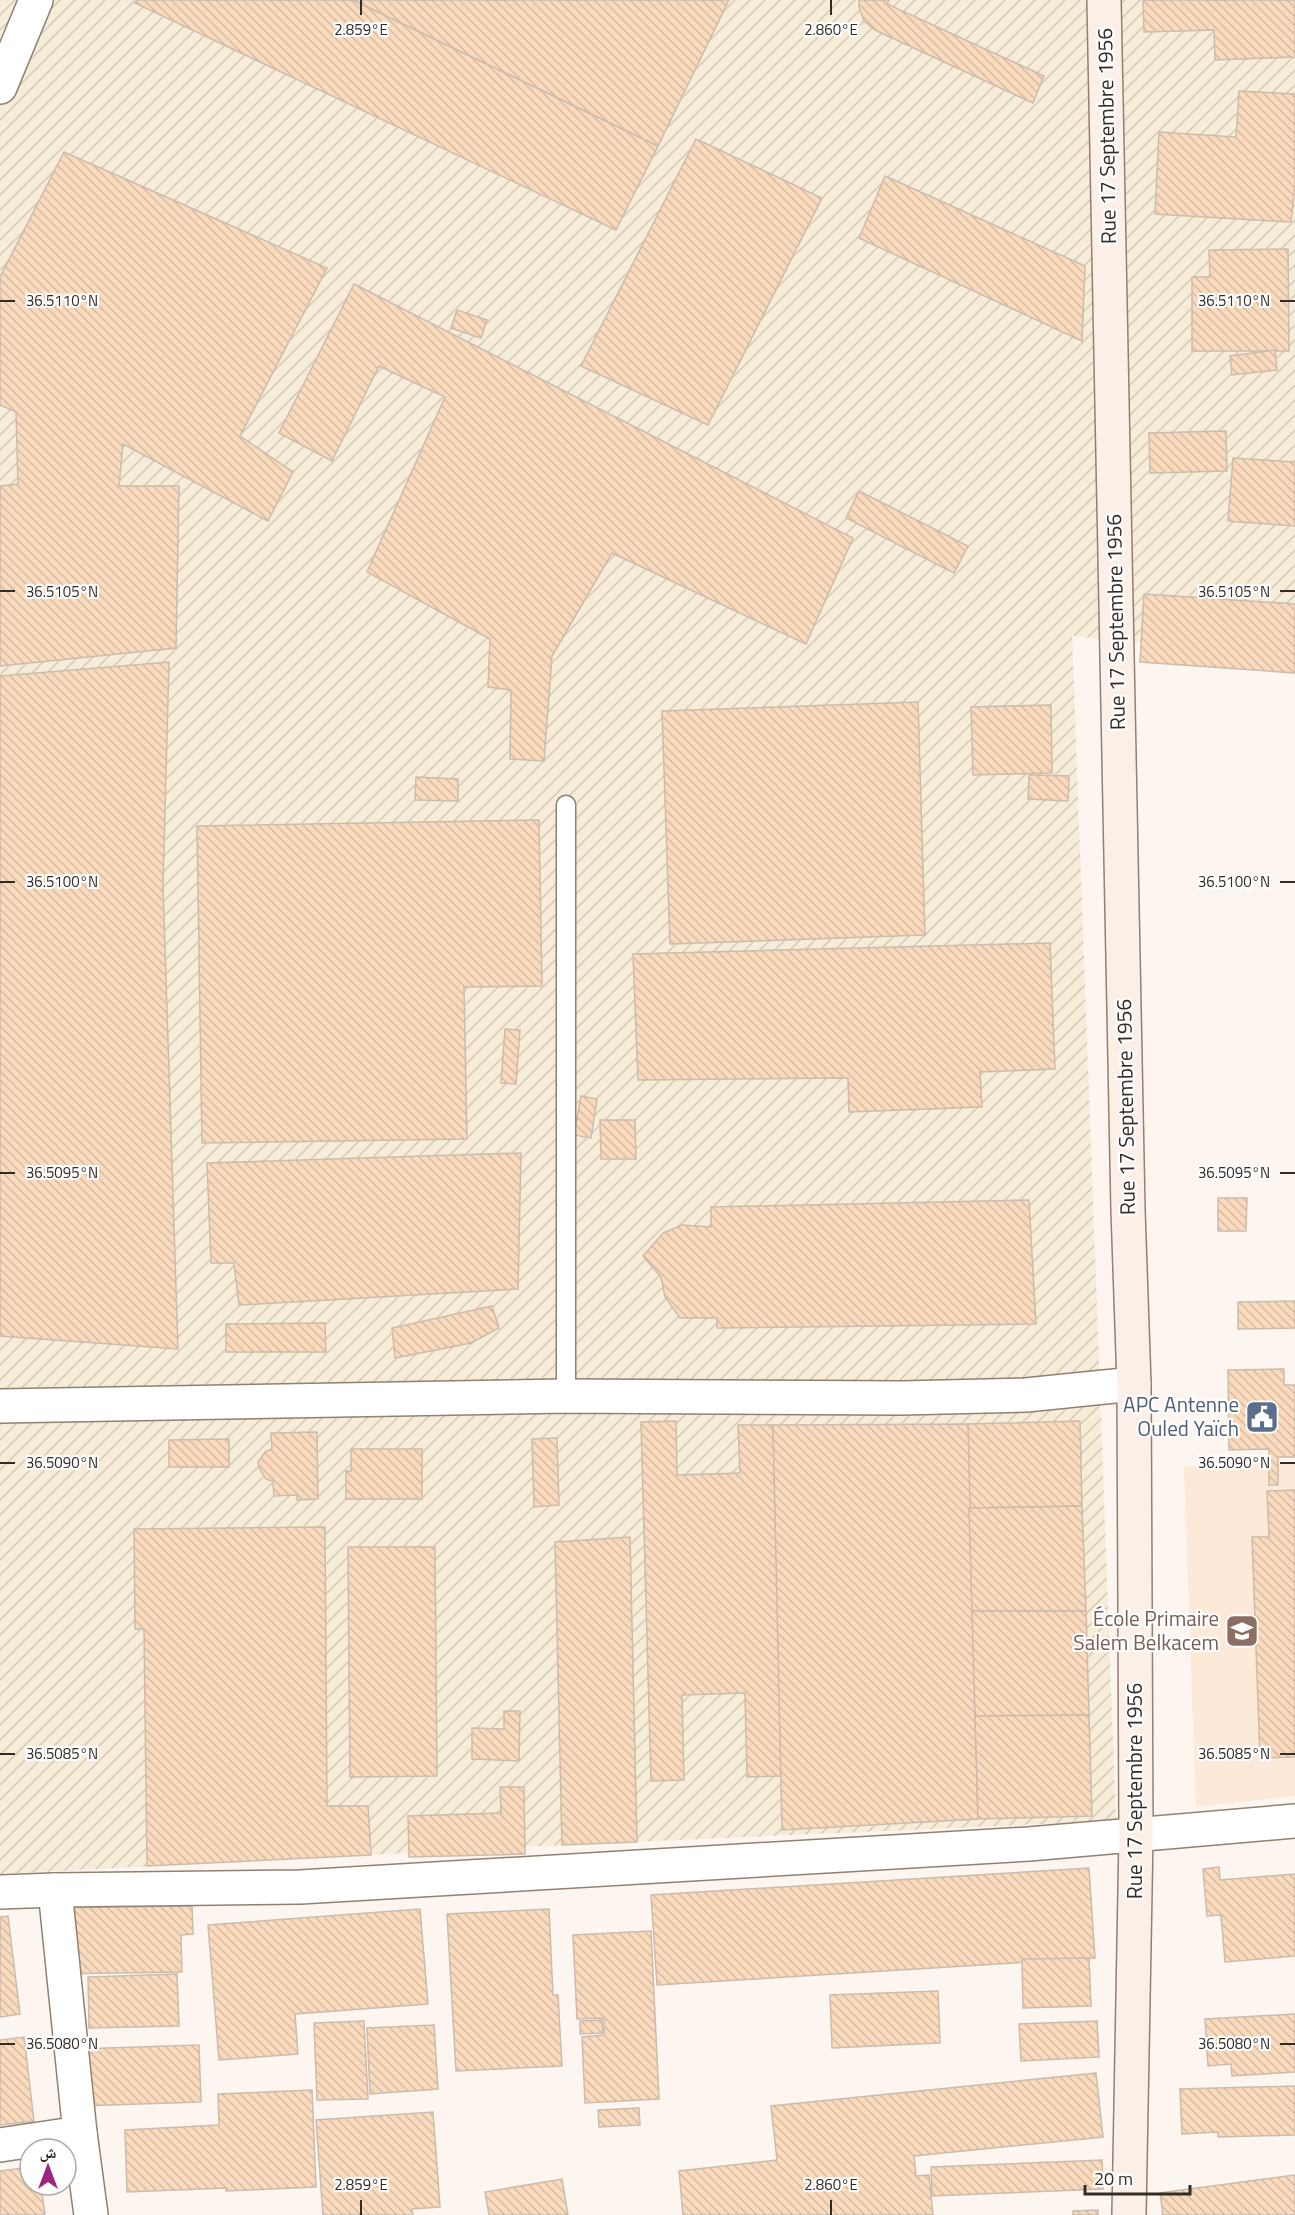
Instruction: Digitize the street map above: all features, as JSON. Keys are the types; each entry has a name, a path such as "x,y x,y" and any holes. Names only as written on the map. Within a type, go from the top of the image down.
{"main road":[{"name":"Rue 17 Septembre 1956","path":"1104,0 1128,1198 1134,1384 1136,1836 1129,2215"}],"street":[{"path":"0,87 36,0"},
{"path":"0,1406 566,1396 902,1398 1026,1395 1134,1384"},
{"path":"0,1892 300,1887 1136,1836 1295,1821"},
{"path":"55,1890 80,2133 91,2215"},
{"path":"0,2145 80,2133"}],"lane":[{"path":"566,805 566,1396"}],"shaded area":[{"path":"0,0 1295,0 1295,659 1072,636 1116,1821 562,1845 0,1874"},
{"name":"École Primaire Salem Belkacem","path":"1295,1462 1295,1796 1196,1807 1184,1467"}],"building":[{"path":"137,0 353,0 658,146 616,230 135,3"},
{"path":"353,0 729,0 658,146"},
{"path":"859,0 889,0 887,4 1044,76 1033,103 875,30 864,21"},
{"path":"1143,0 1295,0 1295,57 1215,60 1214,30 1144,32"},
{"path":"1239,91 1295,94 1295,184 1291,222 1155,214 1159,132 1236,137"},
{"path":"696,139 822,198 708,425 581,366"},
{"path":"64,152 327,268 240,436 293,472 268,521 123,444 119,486 179,486 176,648 0,666 0,486 18,484 16,412 0,405 0,277"},
{"path":"885,176 1085,266 1082,341 859,238"},
{"path":"1288,249 1289,351 1192,351 1192,277 1210,277 1209,250"},
{"path":"354,284 853,538 806,644 612,553 552,656 544,761 510,759 511,690 488,687 490,639 367,572 445,397 379,366 332,461 279,433"},
{"path":"457,310 487,320 481,338 451,328"},
{"path":"1275,350 1277,370 1232,375 1230,356"},
{"path":"1226,431 1227,471 1150,473 1149,433"},
{"path":"1233,458 1295,462 1295,526 1228,521"},
{"path":"859,491 968,546 954,573 846,518"},
{"path":"1144,594 1295,604 1295,673 1140,662"},
{"path":"169,662 163,886 178,1349 0,1336 0,676"},
{"path":"918,702 925,935 670,944 662,711"},
{"path":"1051,705 1052,773 973,775 971,707"},
{"path":"1029,775 1069,776 1068,801 1028,799"},
{"path":"416,777 458,779 458,801 415,800"},
{"path":"539,820 542,986 464,987 467,1139 202,1143 197,826"},
{"path":"1050,943 1055,1069 980,1072 982,1107 849,1112 848,1078 638,1080 633,954"},
{"path":"505,1029 520,1030 516,1084 501,1083"},
{"path":"581,1096 597,1099 591,1138 574,1135"},
{"path":"600,1120 635,1120 636,1159 601,1159"},
{"path":"521,1153 518,1289 239,1305 234,1263 211,1263 207,1163"},
{"path":"1218,1198 1247,1198 1246,1231 1218,1231"},
{"path":"1029,1200 1036,1324 717,1328 717,1318 680,1318 665,1297 661,1277 643,1256 663,1233 682,1225 711,1227 711,1207"},
{"path":"1295,1301 1295,1328 1238,1329 1238,1302"},
{"path":"492,1306 499,1328 471,1343 395,1358 392,1328"},
{"path":"325,1323 326,1352 226,1352 226,1324"},
{"name":"APC Antenne Ouled Yaïch","path":"1284,1369 1284,1385 1295,1385 1295,1457 1278,1457 1278,1485 1269,1485 1269,1449 1229,1450 1228,1370"},
{"path":"676,1421 677,1475 740,1473 738,1425 773,1425 782,1776 747,1777 745,1693 682,1695 684,1780 651,1781 641,1422"},
{"path":"1080,1421 1082,1506 969,1508 968,1424"},
{"path":"968,1424 978,1819 782,1830 773,1425"},
{"path":"317,1432 318,1499 297,1500 297,1495 274,1496 273,1481 266,1479 258,1462 265,1452 272,1449 271,1433"},
{"path":"557,1438 559,1505 534,1507 532,1439"},
{"path":"229,1439 229,1467 169,1467 169,1440"},
{"path":"351,1449 422,1449 422,1499 346,1499 346,1471 351,1471"},
{"path":"1295,1490 1295,1757 1260,1758 1252,1537 1269,1537 1267,1491"},
{"path":"1082,1506 1086,1611 972,1611 969,1508"},
{"path":"325,1527 327,1806 368,1806 371,1855 147,1866 144,1629 135,1629 134,1529"},
{"path":"630,1537 637,1842 562,1845 555,1542"},
{"path":"348,1547 435,1547 437,1776 350,1777"},
{"path":"972,1611 1086,1611 1089,1715 975,1716"},
{"path":"504,1711 520,1711 519,1761 472,1759 472,1728 504,1729"},
{"path":"1089,1715 1092,1816 978,1819 975,1716"},
{"path":"500,1787 524,1787 525,1854 409,1857 408,1816 501,1813"},
{"path":"1219,1867 1220,1880 1295,1874 1295,1956 1225,1962 1221,1915 1207,1916 1203,1869"},
{"path":"1089,1868 1095,1958 657,1985 651,1895"},
{"path":"192,1906 193,1934 181,1935 182,1972 56,1974 55,1908"},
{"path":"420,1909 428,2004 295,2014 298,2054 219,2060 208,1925"},
{"path":"549,1909 553,1995 558,1995 562,2066 456,2071 447,1914"},
{"path":"8,1916 20,2014 0,2017 0,1917"},
{"path":"651,1931 659,2099 585,2103 582,2037 604,2035 604,2018 577,2019 573,1935"},
{"path":"1089,1958 1091,2006 1023,2008 1022,1959"},
{"path":"177,1974 179,2026 89,2028 88,1977"},
{"path":"938,1991 940,2043 832,2048 830,1995"},
{"path":"1295,2014 1295,2072 1232,2076 1231,2064 1208,2066 1205,2019"},
{"path":"602,2020 603,2033 580,2034 580,2021"},
{"path":"364,2021 368,2099 317,2100 314,2023"},
{"path":"1097,2021 1099,2057 1021,2061 1019,2024"},
{"path":"434,2025 438,2089 370,2094 367,2028"},
{"path":"24,2037 34,2121 0,2125 0,2040"},
{"path":"199,2045 201,2102 80,2106 77,2049"},
{"path":"1096,2073 1103,2137 914,2156 916,2176 929,2175 933,2215 683,2215 679,2171 777,2160 771,2106"},
{"path":"1295,2086 1295,2135 1218,2137 1218,2132 1182,2134 1180,2089"},
{"path":"312,2090 316,2187 127,2192 125,2130 219,2125 218,2094"},
{"path":"639,2108 640,2125 599,2127 598,2110"},
{"path":"433,2112 440,2207 412,2209 413,2215 323,2215 316,2120"},
{"path":"1102,2160 1103,2189 932,2196 931,2167"},
{"path":"18,2169 18,2197 43,2197 45,2215 0,2215 0,2171"},
{"path":"1295,2175 1295,2215 1163,2215 1160,2193"},
{"path":"562,2179 568,2215 489,2215 485,2192"},
{"path":"1098,2210 1098,2215 1073,2215 1073,2211"}],"place":[{"name":"APC Antenne Ouled Yaïch","path":"1262,1417"},
{"name":"École Primaire Salem Belkacem","path":"1242,1631"}]}
